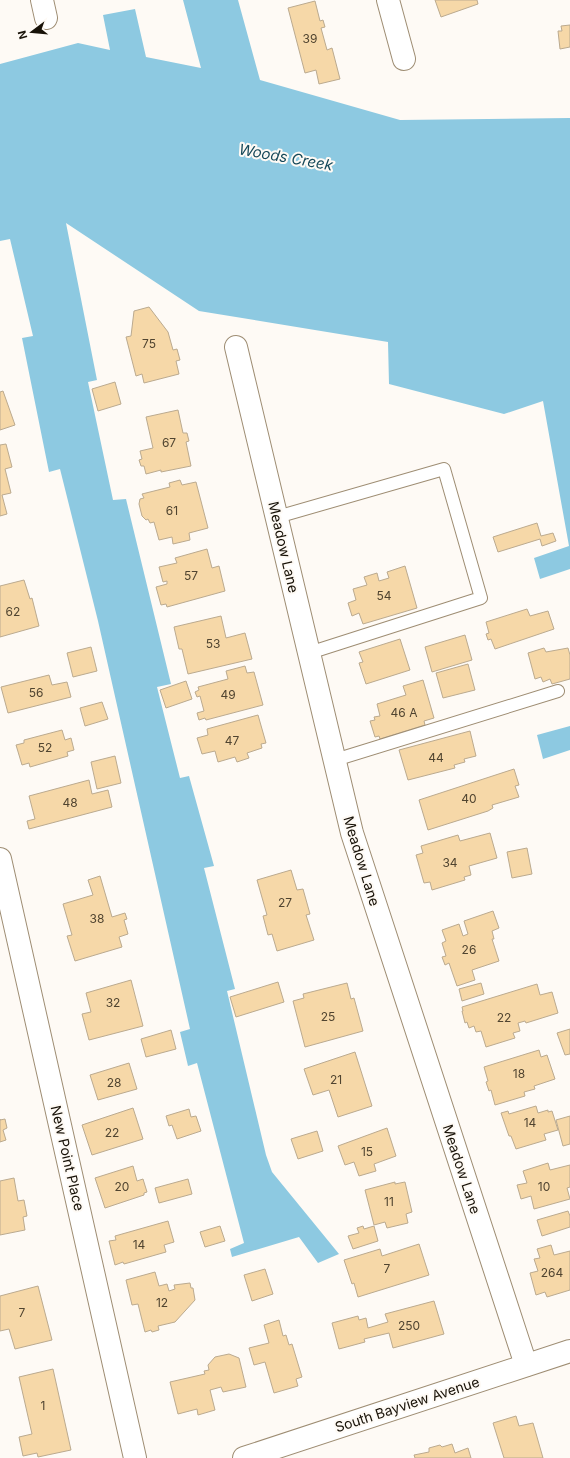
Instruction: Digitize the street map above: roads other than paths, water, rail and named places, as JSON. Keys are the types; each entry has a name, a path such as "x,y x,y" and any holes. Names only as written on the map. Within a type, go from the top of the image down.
{"street":[{"path":"388,0 404,59"},
{"name":"Meadow Lane","path":"236,347 352,833 526,1365"},
{"name":"New Point Place","path":"0,859 135,1458"},
{"name":"South Bayview Avenue","path":"244,1458 570,1351"}],"lane":[{"path":"277,517 444,469 481,598 309,653"},
{"path":"335,760 558,691"}],"water":[{"name":"Woods Creek","path":"183,0 238,0 260,80 400,120 570,118 570,569 540,579 534,558 569,546 543,401 504,414 389,384 388,342 199,311 66,223 97,380 88,382 113,500 126,499 171,684 157,687 180,778 189,776 214,866 204,868 235,989 227,991 266,1155 272,1172 339,1254 318,1263 299,1237 232,1257 230,1249 244,1243 197,1063 188,1066 180,1032 190,1029 98,621 60,469 49,472 22,338 33,336 10,239 0,241 0,64 78,43 110,50 103,15 135,9 146,57 201,68"},
{"path":"570,726 570,750 543,759 537,735"}]}
